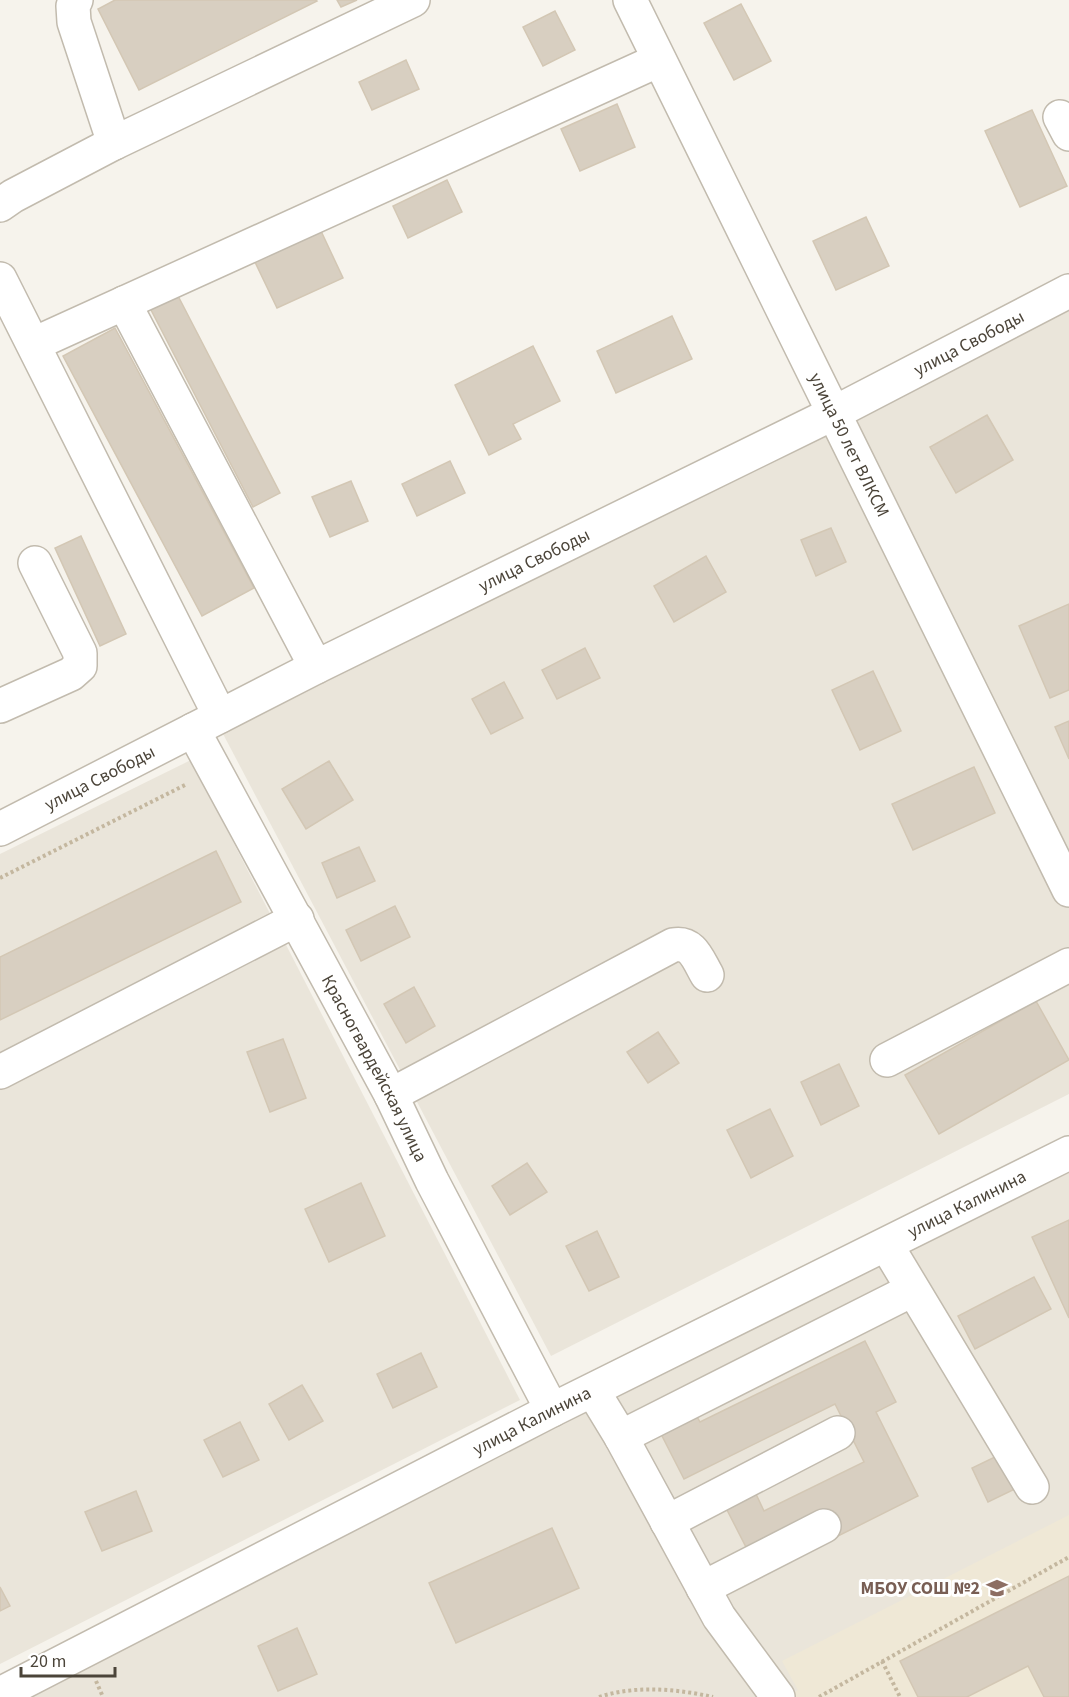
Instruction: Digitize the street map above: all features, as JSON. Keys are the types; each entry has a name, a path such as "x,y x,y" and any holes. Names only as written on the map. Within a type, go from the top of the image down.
{"street":[{"path":"76,0 74,22 114,143"},
{"path":"0,206 13,196 114,143 413,0"},
{"name":"улица 50 лет ВЛКСМ","path":"630,0 1069,890"},
{"path":"33,344 660,60"},
{"name":"Красногвардейская улица","path":"0,279 33,344 206,723 214,770 391,1095 432,1181 552,1410"},
{"name":"улица Свободы","path":"0,829 316,667 834,413 1069,291"},
{"path":"124,303 316,667"},
{"path":"0,706 71,674 80,666 80,653 35,563"},
{"path":"0,1072 297,919"},
{"path":"391,1095 673,945 682,943 690,947 707,975"},
{"path":"887,1060 1069,965"},
{"name":"улица Калинина","path":"0,1694 552,1410 1069,1154"},
{"path":"887,1246 1032,1487"},
{"path":"621,1437 912,1290"},
{"path":"593,1391 621,1437 703,1588 741,1649 778,1697"},
{"path":"667,1522 838,1434"},
{"path":"703,1588 824,1526"}],"path":[{"path":"0,878 214,770"},
{"path":"819,1697 1069,1557"},
{"path":"882,1661 900,1697"},
{"path":"599,1697 636,1690 684,1691 713,1697"}],"shaded area":[{"path":"1069,308 1069,1094 551,1356 222,732"},
{"path":"191,760 520,1400 0,1664 0,854"},
{"path":"1069,1168 1069,1697 27,1697"},
{"name":"МБОУ СОШ №2","path":"1069,1515 1069,1697 786,1697 798,1690 782,1661"}],"building":[{"path":"115,0 317,1 139,90 98,9"},
{"path":"337,0 357,0 341,7"},
{"path":"741,4 771,61 734,80 704,23"},
{"path":"555,11 575,50 543,66 523,27"},
{"path":"406,60 419,89 372,110 359,82"},
{"path":"617,104 635,147 580,171 561,129"},
{"path":"1032,110 1067,186 1020,207 985,131"},
{"path":"447,180 462,212 408,238 393,206"},
{"path":"866,217 889,266 836,290 813,241"},
{"path":"321,231 343,278 277,308 255,262"},
{"path":"176,292 280,493 253,507 149,306"},
{"path":"672,316 692,359 616,393 597,351"},
{"path":"115,328 254,588 202,616 63,356"},
{"path":"533,346 560,401 513,424 521,439 489,455 455,385"},
{"path":"987,415 1013,460 956,493 930,447"},
{"path":"450,461 465,493 417,516 402,484"},
{"path":"351,481 368,521 330,537 312,497"},
{"path":"831,528 846,562 816,576 801,540"},
{"path":"81,536 126,634 100,646 55,548"},
{"path":"706,556 726,592 674,622 654,586"},
{"path":"1069,604 1069,690 1050,698 1019,626"},
{"path":"585,648 600,678 557,699 542,670"},
{"path":"873,671 901,731 860,750 832,690"},
{"path":"504,682 523,718 491,734 472,699"},
{"path":"1069,721 1069,759 1055,727"},
{"path":"329,761 353,800 306,829 282,789"},
{"path":"974,767 995,813 913,850 892,804"},
{"path":"359,847 375,881 337,898 322,863"},
{"path":"216,851 241,902 0,1020 0,957"},
{"path":"395,906 410,937 361,961 346,930"},
{"path":"414,987 435,1026 406,1043 384,1004"},
{"path":"1036,1001 1069,1060 939,1134 905,1075"},
{"path":"658,1032 679,1063 648,1083 627,1052"},
{"path":"283,1039 306,1098 270,1112 247,1052"},
{"path":"839,1064 859,1106 821,1125 801,1082"},
{"path":"770,1109 793,1156 751,1178 727,1130"},
{"path":"527,1163 547,1192 510,1215 492,1186"},
{"path":"361,1183 385,1236 329,1262 305,1209"},
{"path":"1069,1220 1069,1318 1032,1237"},
{"path":"597,1231 619,1277 589,1291 566,1246"},
{"path":"1034,1277 1051,1309 975,1349 958,1316"},
{"path":"865,1341 896,1402 876,1412 918,1496 838,1536 828,1515 749,1553 725,1506 755,1492 764,1511 864,1462 835,1404 684,1479 659,1430 695,1413 700,1422"},
{"path":"421,1353 437,1387 393,1408 377,1374"},
{"path":"302,1385 323,1421 289,1440 269,1404"},
{"path":"240,1422 259,1460 223,1477 204,1440"},
{"path":"999,1455 1015,1489 988,1502 972,1468"},
{"path":"136,1491 152,1531 102,1551 85,1512"},
{"path":"552,1528 579,1588 456,1643 429,1583"},
{"path":"1069,1576 1069,1697 1044,1697 1028,1666 967,1697 918,1697 900,1661"},
{"path":"0,1587 10,1606 0,1611"},
{"path":"297,1628 317,1674 278,1691 258,1646"}],"place":[{"name":"МБОУ СОШ №2","path":"997,1588"}]}
